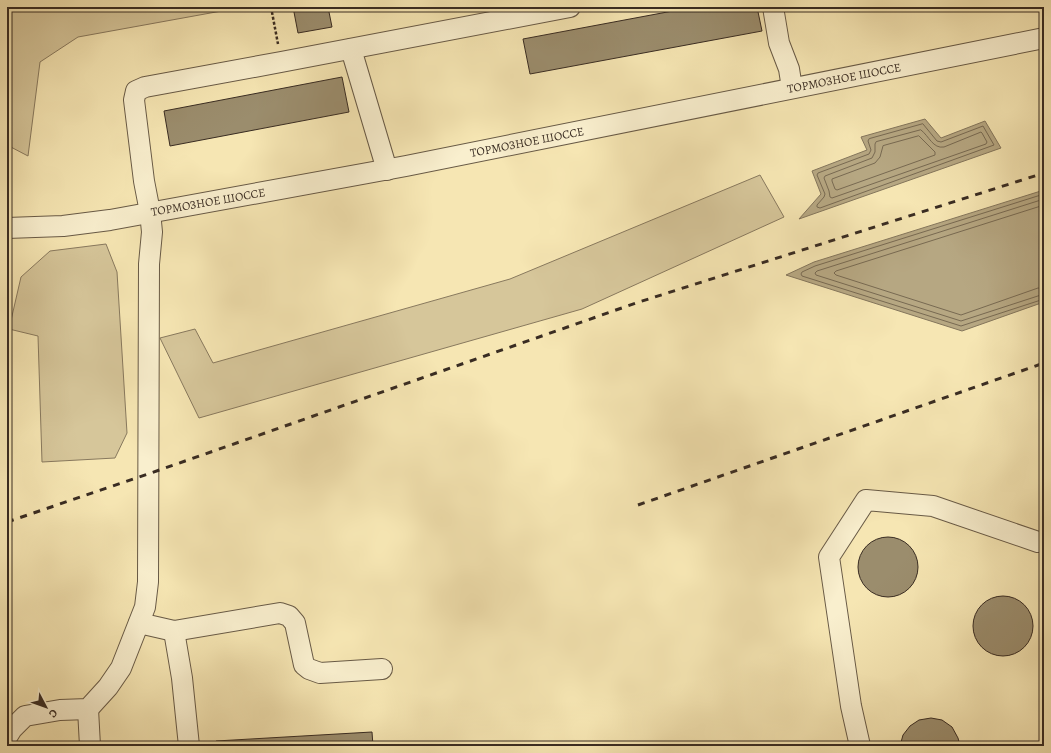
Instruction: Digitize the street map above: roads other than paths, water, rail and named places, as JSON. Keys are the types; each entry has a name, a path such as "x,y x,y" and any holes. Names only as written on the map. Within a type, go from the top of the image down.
{"street":[{"path":"90,746 88,709 108,687 121,668 145,607 148,582 149,272 152,232 134,100 136,92 145,87 570,7"},
{"path":"773,7 780,43 789,70 792,88"},
{"name":"ТОРМОЗНОЕ ШОССЕ","path":"7,228 63,226 387,170 1044,38"},
{"path":"351,49 387,170"},
{"path":"860,746 851,706 829,556 866,500 933,506 1038,542"},
{"path":"139,623 174,631 280,612 289,616 295,623 304,665 309,669 320,673 382,669"},
{"path":"174,631 182,678 189,746"},
{"path":"7,737 12,729 25,716 60,710 88,709"}],"water":[{"path":"925,119 941,138 985,121 1001,148 799,219 821,194 812,171 867,150 861,137"},
{"path":"1044,190 1044,302 962,331 786,275 814,262"}],"railway":[{"path":"7,522 636,303 1044,173"},
{"path":"638,505 1044,363"}]}
